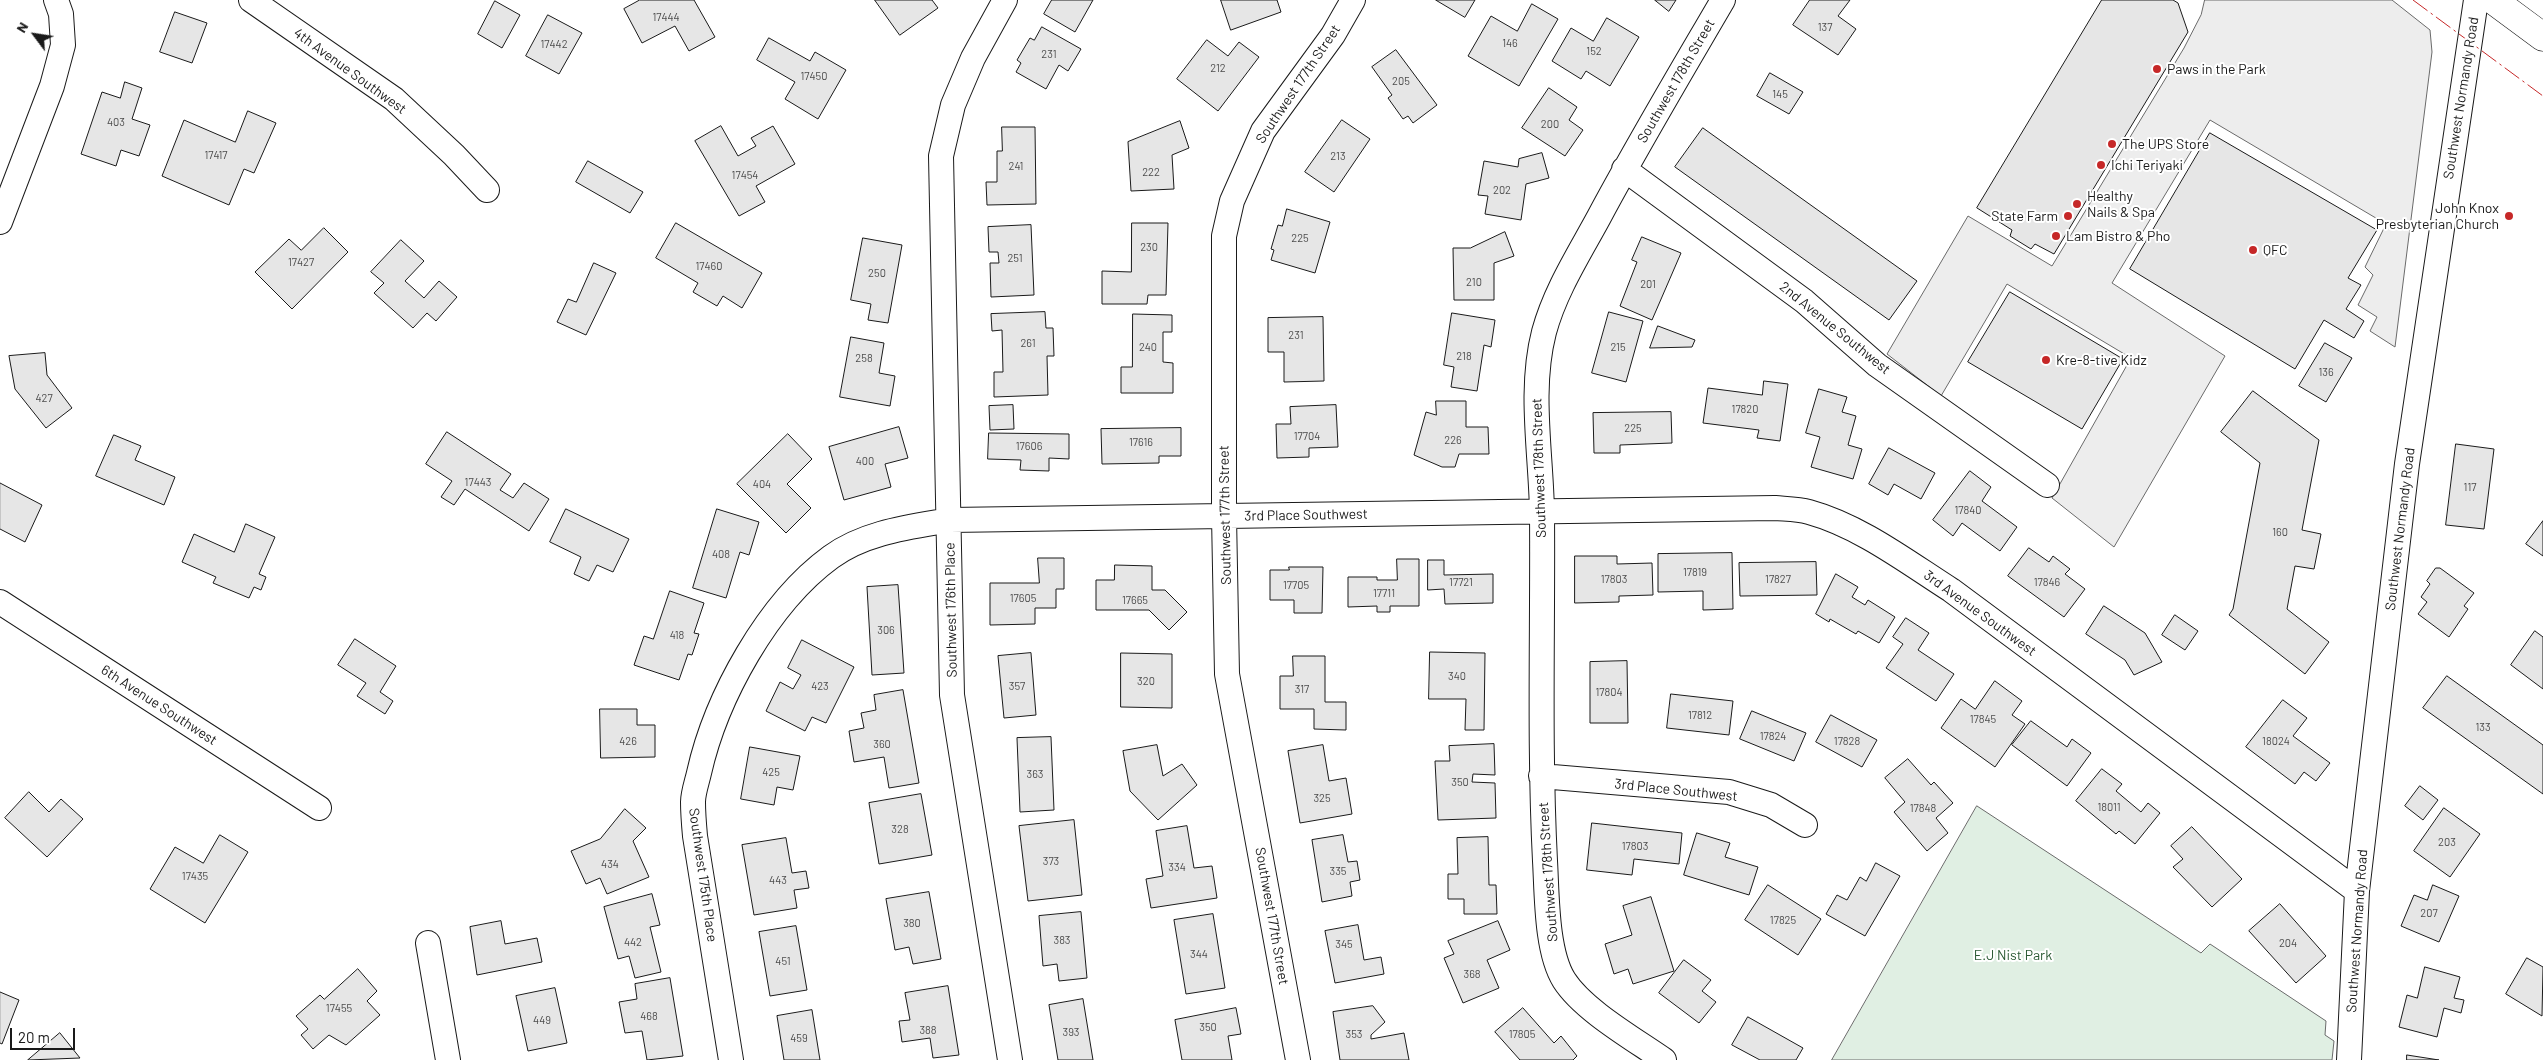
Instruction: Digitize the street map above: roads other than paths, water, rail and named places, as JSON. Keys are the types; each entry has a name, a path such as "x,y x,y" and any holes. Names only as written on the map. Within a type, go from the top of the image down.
{"main road":[{"path":"2493,0 2543,37"}],"street":[{"path":"0,222 52,86 63,45 61,14 56,0"},
{"name":"4th Avenue Southwest","path":"251,0 394,99 454,155 487,190"},
{"name":"Southwest 176th Place","path":"1005,0 973,58 953,105 941,156 950,520 952,695 1010,1060"},
{"name":"Southwest 177th Street","path":"1298,1060 1227,674 1224,516 1224,236 1232,201 1263,131 1333,35 1353,0"},
{"name":"Southwest 178th Street","path":"1664,1060 1599,1015 1564,980 1553,950 1549,924 1541,776 1542,511 1537,372 1545,331 1562,285 1624,169 1723,0"},
{"name":"Southwest Normandy Road","path":"2349,1060 2357,891 2417,389 2476,0"},
{"name":"2nd Avenue Southwest","path":"1624,169 1804,301 1878,365 2047,485"},
{"name":"3rd Avenue Southwest","path":"1542,511 1775,508 1809,512 1848,528 1886,549 1951,590 2357,891"},
{"name":"3rd Place Southwest","path":"950,520 1542,511"},
{"name":"Southwest 175th Place","path":"731,1060 694,836 693,801 703,754 717,712 743,662 771,618 808,578 832,556 890,530 950,520"},
{"name":"6th Avenue Southwest","path":"0,602 319,808"},
{"name":"3rd Place Southwest","path":"1541,776 1729,792 1771,805 1806,825"},
{"path":"428,943 448,1060"}],"place":[{"name":"Paws in the Park","path":"2157,69"},
{"name":"The UPS Store","path":"2112,144"},
{"name":"Ichi Teriyaki","path":"2101,165"},
{"name":"Healthy Nails & Spa","path":"2077,204"},
{"name":"State Farm","path":"2068,216"},
{"name":"John Knox Presbyterian Church","path":"2509,216"},
{"name":"Lam Bistro & Pho","path":"2056,236"},
{"name":"QFC","path":"2253,250"},
{"name":"Kre-8-tive Kidz","path":"2046,360"}],"park label":[{"name":"E.J Nist Park","path":"2013,955"}]}
